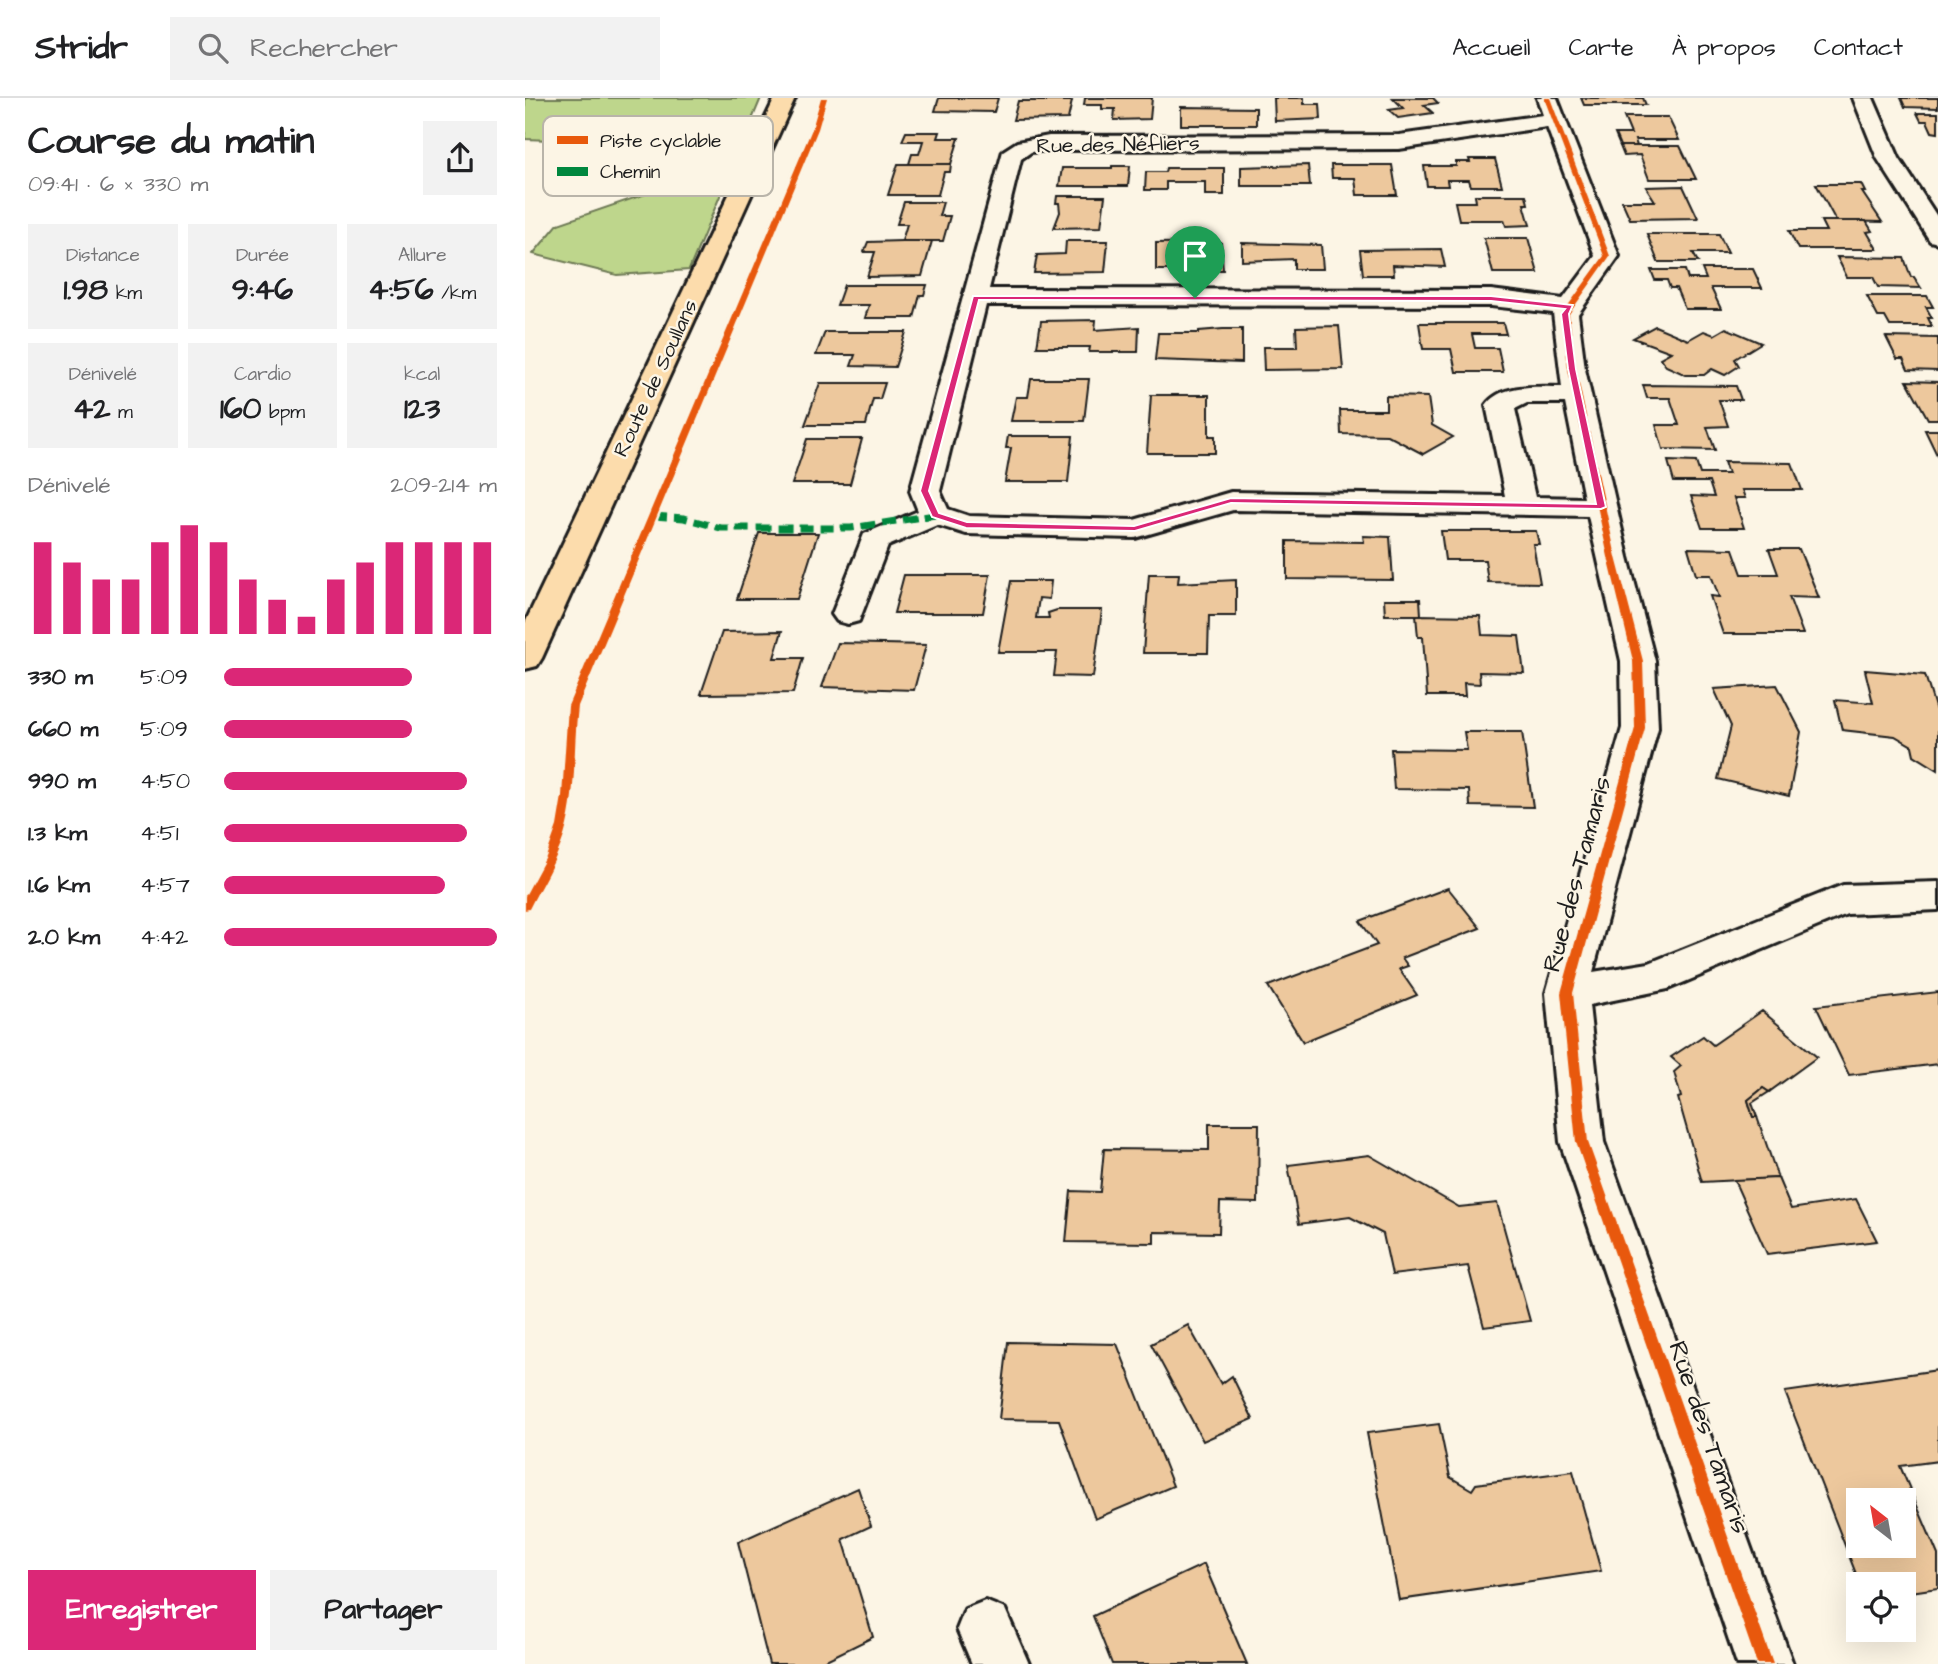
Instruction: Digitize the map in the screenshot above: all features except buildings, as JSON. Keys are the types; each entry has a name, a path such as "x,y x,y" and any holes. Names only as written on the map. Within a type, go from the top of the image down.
{"main road":[{"name":"Route de Soullans","path":"773,124 785,98"},
{"name":"Route de Soullans","path":"525,658 740,196"}],"street":[{"path":"1863,98 1888,158 1938,236"},
{"path":"976,297 1491,298 1570,307 1607,257 1551,109"},
{"name":"Rue des Néfliers","path":"935,515 925,491 1011,156 1025,147 1049,143 1399,142 1551,109"},
{"name":"Rue des Tamaris","path":"1570,307 1565,314 1577,395 1638,661 1640,729 1567,993 1582,1142 1765,1664"},
{"path":"1523,504 1500,405 1523,395 1577,395"},
{"path":"848,614 875,541 935,515 966,525 1135,529 1231,500 1601,507"},
{"path":"1567,993 1654,978 1843,900 1935,896"}],"green space":[{"path":"525,98 761,98 753,116 543,116 543,140 525,139"},
{"path":"640,196 720,196 689,270 617,275 533,254 558,224"}],"marked path":[{"path":"653,516 684,518 721,528 851,528 935,515"}],"cycle path":[{"path":"525,906 551,857 562,826 567,796 573,706 815,129 824,98"},
{"path":"1547,98 1607,256 1565,314 1572,369 1612,557 1638,661 1640,728 1567,993 1582,1142 1765,1664"}],"route":[{"path":"976,297 1195,298 1491,298 1570,307 1565,314 1572,369 1601,507 1231,500 1135,529 966,525 935,515 925,491 976,297"}]}
